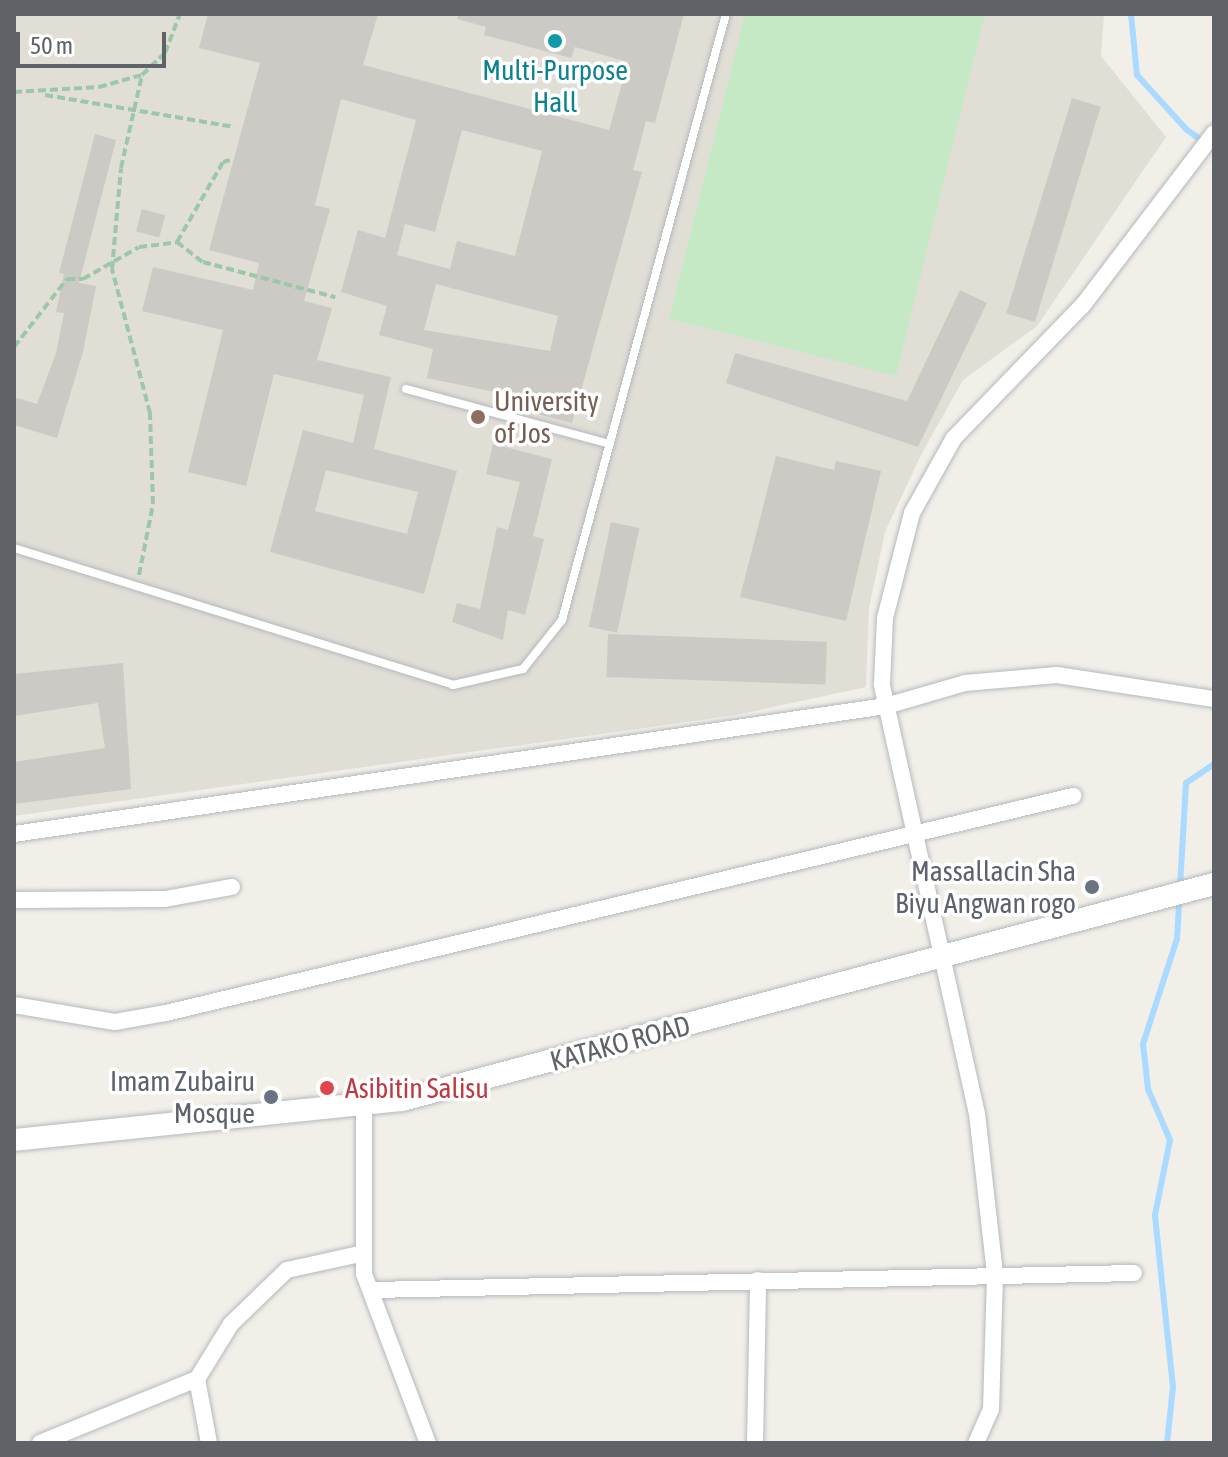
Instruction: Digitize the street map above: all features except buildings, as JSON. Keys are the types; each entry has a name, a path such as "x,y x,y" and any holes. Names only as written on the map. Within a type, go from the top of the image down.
{"street":[{"path":"976,1443 991,1410 995,1274 977,1114 886,706 881,664 893,576 912,513 940,460 971,417 1083,305 1214,133"},
{"path":"15,838 886,706 965,683 1057,675 1214,699"},
{"path":"14,1005 115,1022 166,1013 1073,796"},
{"name":"KATAKO ROAD","path":"14,1140 364,1106 1214,884"},
{"path":"14,900 165,899 232,887"},
{"path":"364,1106 360,1254 373,1290 382,1335 428,1443"},
{"path":"40,1443 197,1379 231,1324 287,1270 360,1254"},
{"path":"373,1290 1134,1273"},
{"path":"755,1443 758,1280"},
{"path":"197,1379 210,1443"}],"lane":[{"path":"14,548 453,685 523,669 562,620 726,14"},
{"path":"406,389 610,444"}],"path":[{"path":"39,94 142,75 165,53 180,14"},
{"path":"136,586 153,504 150,413 112,263 142,75"},
{"path":"14,92 234,127"},
{"path":"177,242 223,162 230,160"},
{"path":"14,347 67,279 83,279 139,247 177,242 203,262 335,297"}],"shaded area":[{"name":"University of Jos","path":"14,14 1104,14 1101,56 1166,137 1037,326 963,380 922,453 885,532 869,608 866,687 736,715 14,816"}],"green space":[{"path":"745,14 985,14 896,376 669,319"}],"waterway":[{"path":"1131,14 1137,75 1186,129 1214,149"},
{"path":"1167,1443 1173,1387 1155,1215 1170,1140 1148,1089 1143,1044 1177,939 1186,783 1214,764"}],"place":[{"name":"Multi-Purpose Hall","path":"555,41"},
{"name":"University of Jos","path":"478,417"},
{"name":"Massallacin Sha Biyu Angwan rogo","path":"1092,887"},
{"name":"Asibitin Salisu","path":"327,1088"},
{"name":"Imam Zubairu Mosque","path":"271,1097"}]}
